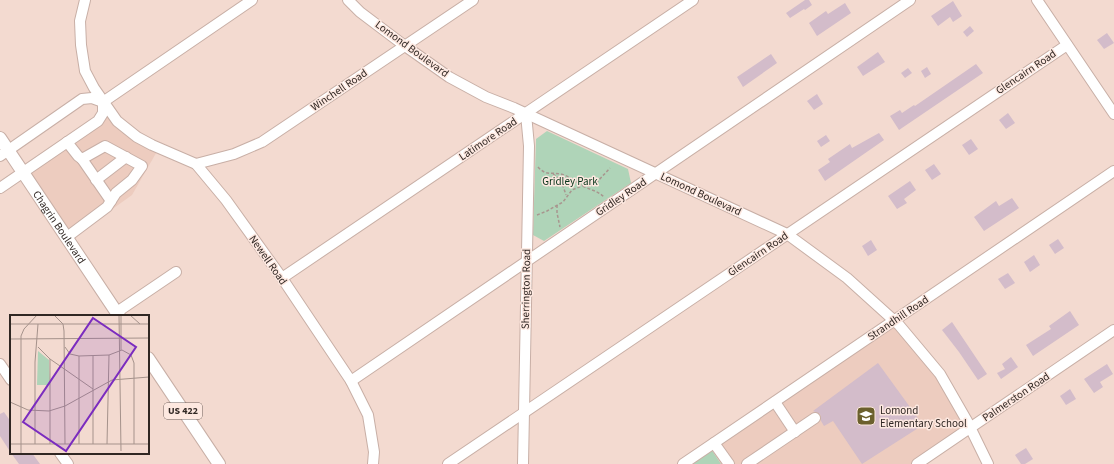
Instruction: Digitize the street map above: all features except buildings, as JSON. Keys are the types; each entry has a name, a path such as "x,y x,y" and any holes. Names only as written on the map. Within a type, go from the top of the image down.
{"main road":[{"name":"Chagrin Boulevard","path":"0,138 4,154 23,172 118,314"},
{"name":"US 422","path":"149,359 219,464"}],"street":[{"name":"Newell Road","path":"85,0 80,21 81,45 85,71 94,88 117,121 137,137 196,164 226,200 282,278 351,381 368,415 374,452 373,464"},
{"path":"103,102 252,0"},
{"name":"Lomond Boulevard","path":"348,0 360,12 405,46 449,76 486,97 656,173 787,234 846,278 899,325 940,374 967,421 988,464"},
{"name":"Winchell Road","path":"196,164 234,154 262,142 473,0"},
{"name":"Latimore Road","path":"282,278 693,0"},
{"name":"Gridley Road","path":"351,381 910,0"},
{"path":"1037,0 1114,114"},
{"name":"Glencairn Road","path":"448,464 1067,45"},
{"path":"4,154 82,99 92,98 103,102"},
{"path":"0,188 98,121 103,113 103,102"},
{"name":"Sherrington Road","path":"523,464 529,146 526,114"},
{"path":"67,142 82,159 111,201"},
{"path":"67,237 107,207 116,193 132,180 142,166 105,146 82,159"},
{"path":"96,180 126,157"},
{"name":"Strandhill Road","path":"683,464 1114,171"},
{"path":"118,314 176,272"},
{"name":"Palmerston Road","path":"917,464 1114,330"},
{"path":"0,364 10,379"},
{"path":"774,402 795,432"},
{"path":"747,464 815,418"},
{"path":"714,443 730,464"},
{"path":"61,454 68,464"}],"path":[{"path":"536,166 546,173 561,174 569,177 582,186 600,193 605,198"},
{"path":"535,216 563,202 572,190 582,186 590,186 598,181 610,168"},
{"path":"553,174 561,180 566,197"},
{"path":"557,205 557,213 561,228"}],"shaded area":[{"path":"103,113 112,115 159,148 132,195 69,240 23,172"},
{"path":"894,321 940,374 971,429 917,464 721,464 709,446"}],"green space":[{"name":"Gridley Park","path":"547,131 628,169 631,183 544,241 533,235 536,139"},
{"path":"709,446 721,464 685,464"}],"place":[{"name":"Lomond Elementary School","path":"866,416"}]}
